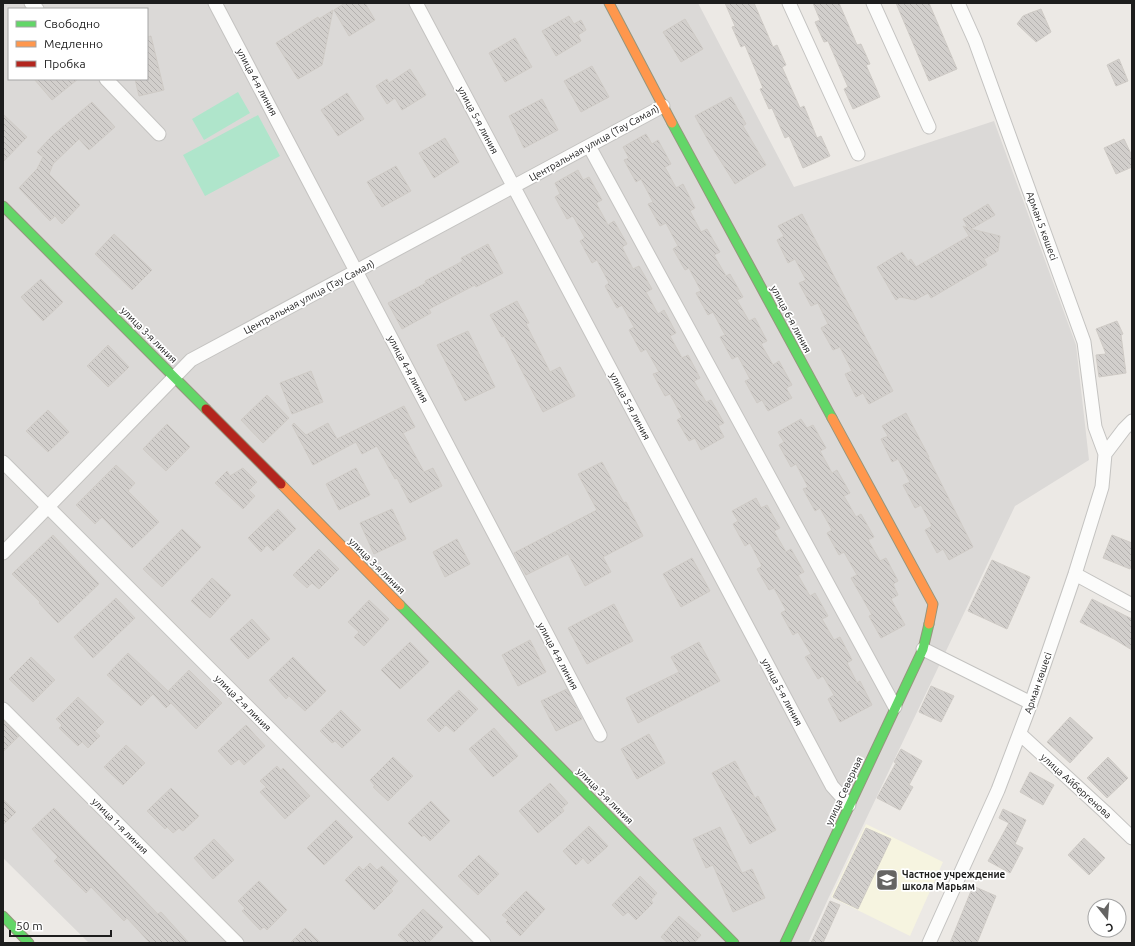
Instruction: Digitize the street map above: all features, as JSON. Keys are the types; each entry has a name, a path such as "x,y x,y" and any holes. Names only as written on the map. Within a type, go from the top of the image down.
{"street":[{"name":"улица 4-я линия","path":"215,3 600,735"},
{"name":"улица 5-я линия","path":"416,3 832,786 849,805"},
{"name":"улица 6-я линия","path":"609,3 663,106 934,604 923,649"},
{"path":"789,3 858,154"},
{"path":"873,3 929,128"},
{"name":"Арман 5 көшесі","path":"958,3 975,41 1084,342 1095,427 1105,454"},
{"path":"107,80 159,134"},
{"name":"Центральная улица (Тау Самал)","path":"3,553 191,360 663,106"},
{"path":"589,146 895,707"},
{"name":"улица 3-я линия","path":"3,206 175,377 734,943"},
{"path":"1105,454 1132,421"},
{"name":"Арман көшесі","path":"929,943 998,790 1020,734 1075,574 1102,487 1105,454"},
{"name":"улица 2-я линия","path":"3,462 484,943"},
{"path":"1075,574 1132,605"},
{"path":"923,649 1031,702"},
{"name":"улица Северная","path":"785,943 923,649"},
{"name":"улица 1-я линия","path":"3,709 237,943"},
{"name":"улица Айбергенова","path":"1020,734 1132,838"},
{"path":"3,916 29,943"}],"shaded area":[{"path":"3,3 698,3 794,187 994,121 1076,345 1089,460 1015,506 808,943 89,943 3,858"},
{"name":"Частное учреждение школа Марьям","path":"866,824 943,862 910,936 831,897"}],"green space":[{"path":"238,92 250,113 204,140 192,119"},
{"path":"258,115 280,156 205,196 183,155"}],"building":[{"path":"345,3 365,3 375,20 349,36 334,10"},
{"path":"725,3 754,3 773,47 777,45 786,65 782,67 800,108 804,106 817,138 821,136 830,156 803,168 789,136 785,138 772,108 769,109 760,89 763,88 745,45 741,47 732,27 735,26"},
{"path":"813,3 839,3 857,45 861,44 870,64 866,65 880,97 853,109 844,89 848,87 828,41 824,42 815,22 820,20"},
{"path":"896,3 929,3 957,69 929,81"},
{"path":"1041,9 1051,32 1036,42 1017,24 1023,16"},
{"path":"333,10 322,65 298,79 276,43 318,17 319,19"},
{"path":"569,16 574,24 581,20 586,30 578,35 581,41 556,56 542,31"},
{"path":"685,19 703,49 681,62 663,32"},
{"path":"151,36 164,90 139,96 135,80 148,80 148,37"},
{"path":"515,38 532,67 505,82 489,53"},
{"path":"1119,59 1128,81 1116,86 1107,65"},
{"path":"592,66 609,97 581,112 564,81"},
{"path":"410,69 426,95 402,110 395,98 387,104 376,86 387,79 389,83"},
{"path":"35,80 77,80 52,100"},
{"path":"347,93 364,119 338,136 321,110"},
{"path":"731,97 746,124 743,126 766,165 735,184 710,144 695,116"},
{"path":"542,99 558,130 524,148 509,116"},
{"path":"92,102 115,127 89,150 79,139 53,164 49,174 80,205 62,224 55,216 50,221 19,188 37,169 43,157 37,152 52,136"},
{"path":"3,114 27,137 3,162"},
{"path":"646,134 652,144 658,140 671,164 665,167 676,188 683,184 695,208 690,211 701,232 707,229 720,252 714,255 726,276 730,274 743,297 737,300 749,321 755,318 767,341 761,344 773,365 779,361 792,385 786,388 792,398 768,411 762,400 757,403 745,381 750,379 738,356 732,359 720,337 725,335 713,312 708,315 696,293 701,291 689,268 685,270 673,249 678,246 666,223 660,226 648,204 653,202 641,179 636,182 624,160 629,158 623,147"},
{"path":"445,138 459,162 434,178 419,153"},
{"path":"1124,139 1132,156 1132,167 1116,174 1104,148"},
{"path":"396,166 411,191 382,207 367,182"},
{"path":"578,170 583,180 589,177 602,200 596,203 608,225 614,221 627,244 622,247 633,269 639,266 652,289 646,292 658,314 664,310 676,333 670,336 682,358 688,355 700,378 694,381 706,402 711,400 724,423 718,426 724,437 701,450 695,438 689,441 677,420 682,417 670,394 665,396 653,374 659,372 646,349 641,352 629,330 634,327 622,305 617,308 605,286 609,283 597,260 592,263 580,241 585,238 573,216 567,219 555,197 560,194 555,183"},
{"path":"988,204 995,215 971,229 1000,236 998,251 984,259 987,265 931,298 928,293 915,300 900,297 896,300 877,267 902,252 908,261 911,259 916,267 969,236 963,226 968,228 963,219"},
{"path":"802,214 893,391 869,404 863,393 856,397 845,374 852,371 840,347 833,350 821,328 828,324 818,303 811,306 799,283 806,280 795,259 788,263 777,240 784,236 778,226"},
{"path":"114,234 152,270 132,290 95,254"},
{"path":"488,244 503,273 476,287 475,285 429,309 431,313 402,329 388,303 426,283 425,281 463,261 461,258"},
{"path":"41,279 63,302 43,321 21,297"},
{"path":"517,301 529,323 526,324 550,372 560,367 575,396 543,412 504,336 502,337 490,315"},
{"path":"1117,321 1123,334 1121,335 1126,373 1099,377 1096,355 1106,354 1096,329"},
{"path":"468,331 495,387 465,401 437,345"},
{"path":"108,345 129,367 108,387 87,366"},
{"path":"311,371 323,402 292,414 280,383"},
{"path":"267,395 289,418 263,443 241,420"},
{"path":"404,406 415,427 403,433 424,472 433,468 442,486 410,503 397,478 395,479 377,446 362,454 356,442 313,465 292,425 294,423 306,435 328,423 337,439"},
{"path":"48,410 69,432 48,452 26,431"},
{"path":"906,413 973,547 949,560 943,549 937,553 925,530 932,526 921,505 915,508 903,485 910,482 898,459 892,462 881,439 888,436 882,426"},
{"path":"801,419 807,428 813,425 826,448 820,451 832,473 837,470 850,493 844,496 856,517 861,514 874,537 868,540 880,561 886,558 898,581 893,584 898,595 891,599 905,625 881,638 869,616 872,615 851,578 857,575 844,552 839,555 827,533 832,530 820,508 815,511 803,489 808,487 796,464 791,467 779,445 784,442 778,432"},
{"path":"167,424 190,447 166,471 143,449"},
{"path":"602,462 624,503 626,502 643,536 603,557 611,572 585,586 568,554 526,575 514,553 597,510 578,474"},
{"path":"116,465 135,483 128,491 159,522 132,548 102,517 95,524 76,505"},
{"path":"243,468 257,482 249,490 255,496 243,509 215,483 227,471 230,476"},
{"path":"356,468 370,495 339,510 326,484"},
{"path":"756,498 761,508 767,505 780,528 774,531 786,552 791,549 804,572 798,575 810,596 815,593 828,616 822,619 834,640 840,637 852,660 847,663 857,683 860,681 872,705 840,722 828,699 834,695 823,676 818,679 805,657 811,654 798,632 793,635 781,613 786,610 774,588 769,590 757,569 762,566 750,543 745,546 733,524 738,521 732,511"},
{"path":"278,509 296,529 273,551 267,545 261,552 248,538"},
{"path":"392,509 406,539 374,554 360,523"},
{"path":"182,529 201,547 162,587 143,569"},
{"path":"53,535 99,584 58,623 39,603 40,602 12,574"},
{"path":"1112,535 1132,543 1132,563 1130,569 1103,558"},
{"path":"457,539 470,564 445,577 433,552"},
{"path":"319,549 339,569 319,589 312,583 307,588 293,575"},
{"path":"692,558 710,591 681,607 663,574"},
{"path":"992,560 1030,577 1007,629 968,611"},
{"path":"212,578 231,595 210,618 191,601"},
{"path":"116,598 135,618 93,658 74,637"},
{"path":"1092,599 1132,619 1132,650 1080,622"},
{"path":"369,600 389,619 364,646 354,637 359,632 348,622"},
{"path":"614,604 633,641 587,664 568,628"},
{"path":"252,619 270,639 248,659 230,639"},
{"path":"530,640 546,672 518,686 502,655"},
{"path":"410,642 429,662 400,689 381,670"},
{"path":"699,642 720,681 638,723 626,698 679,672 671,657"},
{"path":"128,653 168,691 189,670 222,703 196,729 171,703 166,708 153,694 141,706 107,675"},
{"path":"31,657 55,680 33,702 9,679"},
{"path":"293,657 326,691 305,711 289,696 286,699 269,680"},
{"path":"931,686 954,696 941,722 919,712"},
{"path":"567,689 582,719 556,731 541,701"},
{"path":"459,690 478,709 454,732 446,725 439,732 427,720"},
{"path":"78,697 104,722 95,731 100,736 88,748 82,742 78,746 59,728 62,725 56,719"},
{"path":"341,710 361,730 342,748 335,741 332,743 320,731"},
{"path":"1070,717 1093,738 1070,763 1047,742"},
{"path":"3,720 19,736 3,752"},
{"path":"246,725 265,746 244,765 239,759 231,765 218,751"},
{"path":"494,728 518,756 493,777 469,749"},
{"path":"649,734 665,763 637,779 621,749"},
{"path":"126,745 145,763 123,785 104,767"},
{"path":"901,749 922,761 909,785 913,787 900,810 877,798 896,763 894,762"},
{"path":"393,757 413,776 388,801 373,787 375,786 370,780"},
{"path":"1108,757 1128,778 1107,798 1087,778"},
{"path":"735,761 755,798 758,796 776,830 750,844 712,773"},
{"path":"277,766 281,771 283,768 310,796 285,819 260,792 266,787 260,781"},
{"path":"1030,772 1054,785 1043,805 1020,792"},
{"path":"550,783 568,803 562,808 564,811 538,833 519,811"},
{"path":"171,788 199,816 183,831 179,828 173,833 167,827 165,829 147,811"},
{"path":"3,799 16,812 3,825"},
{"path":"431,801 450,821 430,841 424,835 422,837 408,823"},
{"path":"54,808 158,914 161,912 189,943 150,943 127,918 124,921 91,887 86,893 54,861 58,857 32,829"},
{"path":"1003,809 1026,820 1015,844 1023,848 1010,873 988,861 1009,823 999,818"},
{"path":"336,820 353,837 324,865 307,848"},
{"path":"589,826 608,846 588,864 583,858 576,865 563,851"},
{"path":"720,827 742,873 752,869 765,898 733,912 713,865 706,868 693,839"},
{"name":"Частное учреждение школа Марьям","path":"866,828 891,839 858,909 833,897"},
{"path":"1084,838 1105,858 1089,875 1068,855"},
{"path":"214,839 234,860 213,879 194,858"},
{"path":"479,855 499,874 478,895 458,876"},
{"path":"370,863 377,870 382,866 398,881 391,889 393,891 374,910 345,880 359,866 363,870"},
{"path":"640,876 657,893 651,900 653,903 636,920 628,912 623,916 612,905"},
{"path":"259,881 287,910 267,930 264,927 260,930 242,911 245,908 238,901"},
{"path":"973,886 996,896 977,943 950,943"},
{"path":"526,891 545,909 520,936 506,922 508,920 502,915"},
{"path":"830,901 840,905 823,943 811,943"},
{"path":"423,909 443,927 428,943 407,943 398,935"},
{"path":"679,916 701,935 694,943 668,943 661,937"},
{"path":"305,928 321,943 290,943"}],"traffic: fast":[{"path":"672,123 832,418"},
{"path":"3,206 206,409"},
{"path":"400,605 734,943"},
{"path":"785,943 923,649 929,624"},
{"path":"3,916 29,943"}],"traffic: slow":[{"path":"609,3 672,123"},
{"path":"832,418 933,604 929,624"},
{"path":"281,484 400,605"}],"traffic: jam":[{"path":"206,409 281,484"}],"place":[{"name":"Частное учреждение школа Марьям","path":"887,880"}]}
